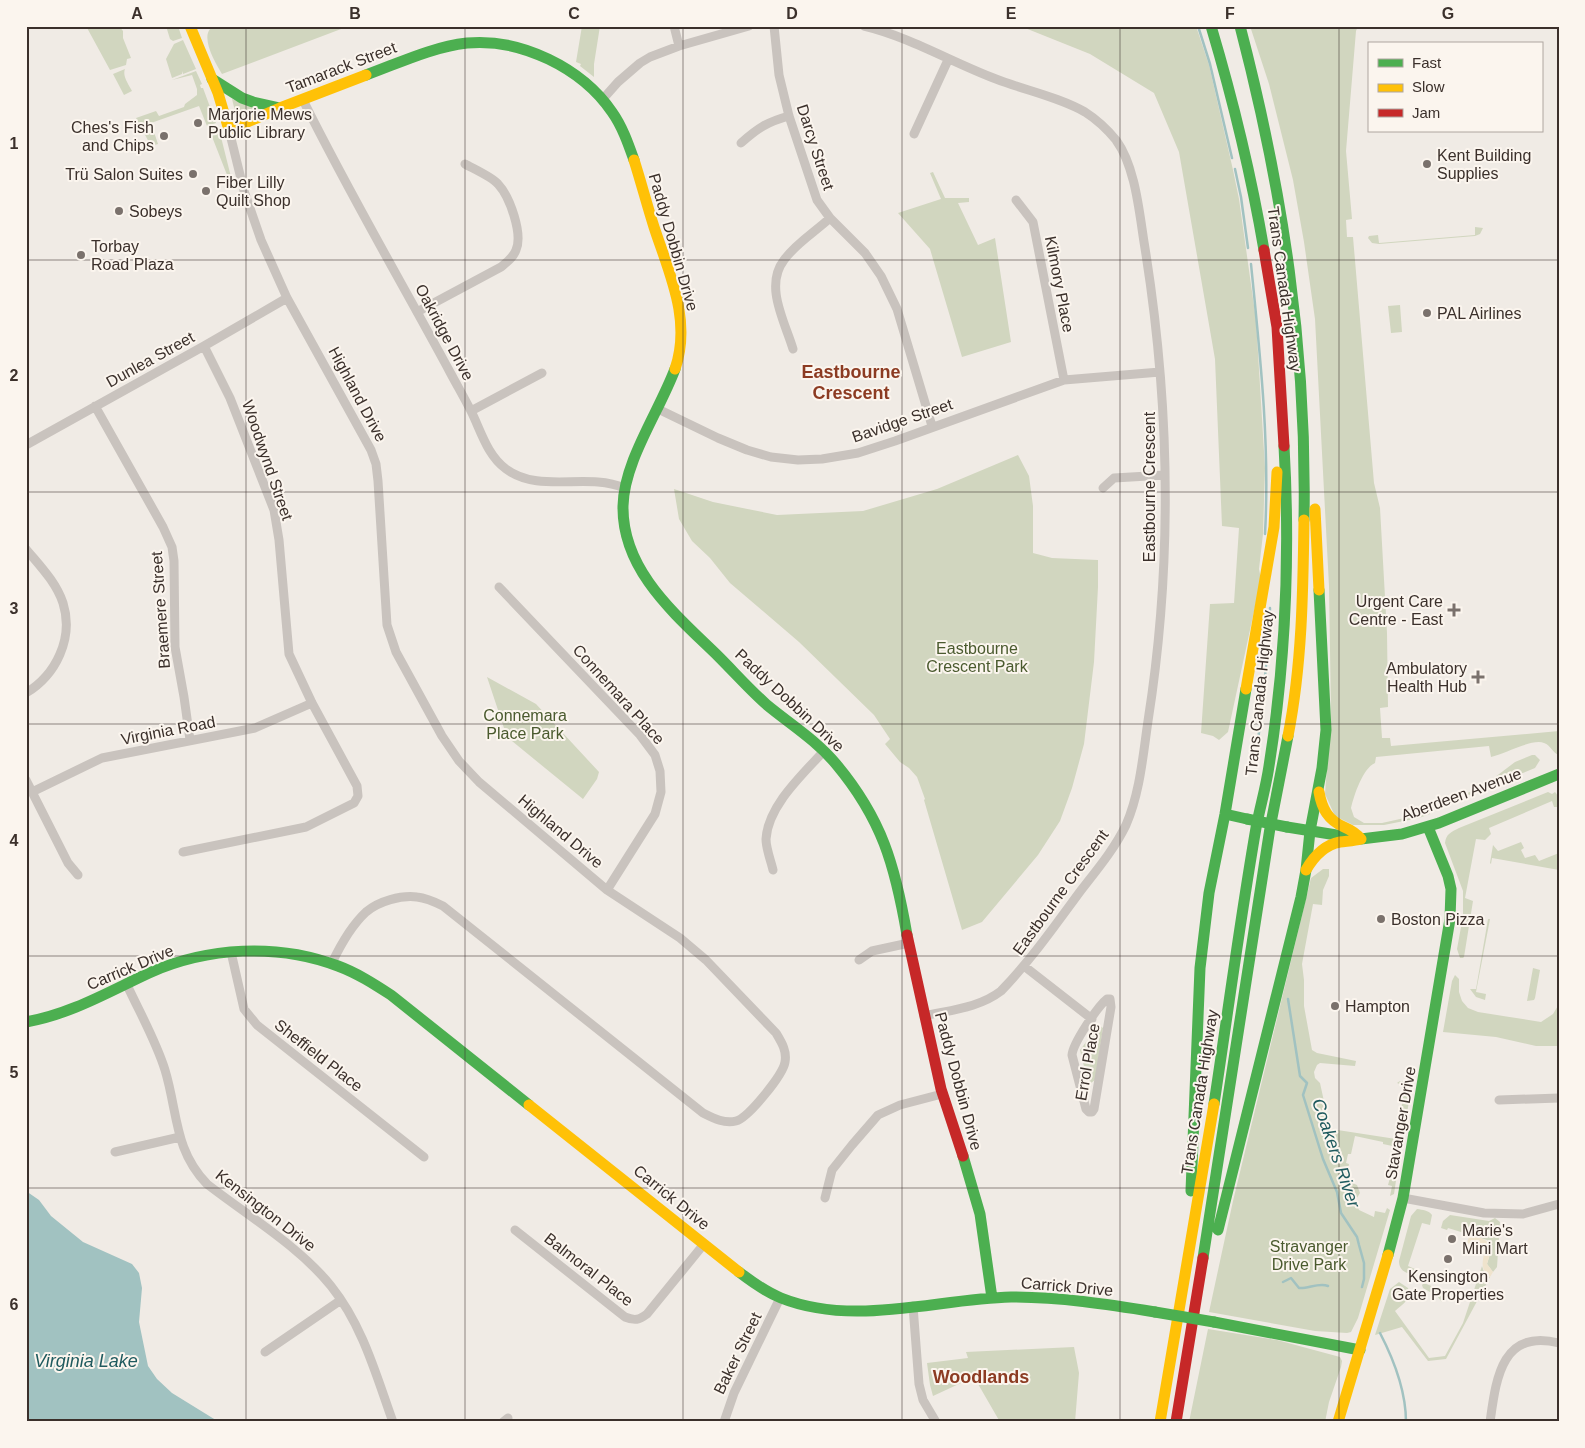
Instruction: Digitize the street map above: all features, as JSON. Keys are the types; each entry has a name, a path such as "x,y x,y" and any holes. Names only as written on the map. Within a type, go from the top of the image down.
{"main road":[{"name":"Highland Drive","path":"190,26 223,108 228,130"},
{"name":"Trans Canada Highway","path":"1160,1422 1206,1158 1256,828 1269,766 1279,690 1286,594 1287,497 1277,327 1256,201 1231,93 1211,26"},
{"name":"Trans Canada Highway","path":"1176,1422 1274,812 1294,703 1303,606 1306,512 1305,433 1300,344 1283,218 1265,121 1240,26"},
{"name":"Tamarack Street","path":"228,130 280,108 427,52 450,46 474,43 498,44 542,56 580,79 602,100"},
{"path":"211,78 238,96 260,103 270,103 280,108"},
{"name":"Paddy Dobbin Drive","path":"602,100 618,123 629,148 675,292 681,322 681,346 676,365 658,409 633,459 624,488 624,527 630,549 639,570 674,611 764,702 798,728 834,763 866,806 884,842 902,902 924,1016 942,1094 979,1211 987,1252 992,1298"},
{"path":"1164,1399 1191,1185 1200,968 1203,940 1209,893 1225,814 1274,527 1277,471 1277,327"},
{"path":"1185,1366 1306,870 1310,831 1326,730 1313,456 1300,344"},
{"name":"Aberdeen Avenue","path":"1225,814 1310,831 1361,839 1378,838 1428,827 1559,774"},
{"path":"1306,870 1319,852 1343,842 1353,842 1361,839 1356,831 1334,822 1327,815 1321,806 1318,789"},
{"name":"Stavanger Drive","path":"1338,1422 1384,1271 1403,1198 1443,965 1452,903 1451,889 1448,876 1428,827"},
{"name":"Carrick Drive","path":"26,1022 54,1017 127,985 164,966 203,956 247,950 277,952 332,963 391,994 704,1244 749,1279 780,1298 812,1307 846,1311 992,1298 1052,1298 1156,1312 1288,1335 1360,1350"}],"street":[{"path":"674,26 679,46"},
{"path":"602,100 618,82 640,63 679,46 749,26"},
{"name":"Darcy Street","path":"774,26 780,75 789,116 817,200 830,218 865,253 881,276 897,309 932,426"},
{"name":"Eastbourne Crescent","path":"864,26 902,38 994,79 1075,107 1098,121 1116,140 1129,167 1138,204 1156,326 1164,423 1166,525 1164,576 1156,667 1134,800 1126,825 1113,847 1024,966 1001,991 976,1005 924,1016"},
{"path":"914,134 948,60"},
{"name":"Oakridge Drive","path":"304,100 361,211 471,411 489,450 506,468 524,479 604,482 624,488"},
{"path":"741,143 758,128 771,120 789,116"},
{"name":"Highland Drive","path":"228,130 252,218 288,298 352,413 376,464 387,625 396,652 442,736 459,762 507,807 607,890 680,938 706,960 776,1034 784,1045 785,1063 782,1071 744,1118 735,1122 724,1122 714,1119 703,1113 443,906 417,897 402,898 373,907 359,920 332,963"},
{"path":"417,312 501,267 511,259 517,248 516,226 505,192 497,182 465,164"},
{"name":"Kilmory Place","path":"1016,200 1033,222 1064,380"},
{"path":"793,349 775,291 778,269 788,255 830,218"},
{"name":"Dunlea Street","path":"26,445 288,298"},
{"name":"Woodwynd Street","path":"184,852 306,827 354,803 358,796 357,786 312,704 288,654 279,540 274,510 230,398 204,346"},
{"name":"Bavidge Street","path":"658,409 747,450 798,460 822,459 858,453 1064,380 1160,372"},
{"path":"471,411 542,373"},
{"name":"Braemere Street","path":"95,406 163,526 172,547 174,561 175,647 190,740"},
{"path":"1103,488 1114,478 1165,475"},
{"path":"26,549 51,579 63,604 67,628 62,651 50,673 36,687 26,693"},
{"name":"Connemara Place","path":"499,587 640,735 655,755 660,770 661,792 655,814 607,890"},
{"name":"Virginia Road","path":"32,792 102,758 255,728 312,704"},
{"path":"773,870 766,840 771,816 793,785 823,752"},
{"path":"26,780 68,863 78,875"},
{"path":"859,960 872,951 909,943"},
{"name":"Sheffield Place","path":"231,952 244,1009 257,1025 424,1157"},
{"name":"Errol Place","path":"1024,966 1092,1019"},
{"name":"Kensington Drive","path":"127,985 159,1053 165,1070 180,1137 187,1157 196,1172 207,1184 293,1249 324,1277 341,1300 364,1342 392,1422"},
{"name":"Errol Place","path":"1110,999 1112,1006 1097,1095 1094,1109 1090,1113 1086,1109 1072,1055 1076,1042 1092,1019 1105,1000 1110,999"},
{"path":"825,1198 832,1170 878,1115 900,1105 942,1094"},
{"path":"1499,1100 1559,1098"},
{"path":"115,1152 180,1137"},
{"path":"1403,1198 1484,1213 1523,1214 1559,1204"},
{"name":"Balmoral Place","path":"515,1230 632,1320 640,1319 647,1314 704,1244"},
{"name":"Baker Street","path":"724,1422 734,1393 780,1298"},
{"path":"265,1352 341,1300"},
{"path":"913,1306 919,1384 923,1400 936,1422"},
{"path":"1490,1422 1497,1380 1504,1361 1516,1348 1526,1343 1548,1341 1559,1343"}],"green space":[{"path":"86,26 119,26 123,31 123,38 131,58 127,59 126,65 110,70"},
{"path":"166,26 178,26 182,38 173,41 170,39"},
{"path":"214,26 349,26 222,74 209,49 209,30"},
{"path":"582,26 600,26 594,64 594,77 580,66 581,64 576,62"},
{"path":"1020,26 1196,26 1209,65 1239,199 1256,320 1265,468 1263,534 1259,569 1261,579 1228,732 1219,740 1213,736 1201,733 1210,604 1234,603 1239,528 1222,526 1215,359 1179,152 1154,93 1090,54"},
{"path":"1250,26 1358,26 1356,31 1346,151 1352,219 1346,220 1347,237 1353,237 1374,483 1380,508 1387,633 1388,707 1380,708 1382,738 1390,738 1391,746 1559,731 1559,755 1548,745 1539,742 1526,744 1491,757 1489,746 1376,757 1375,763 1367,770 1360,782 1351,808 1354,817 1364,823 1382,823 1409,817 1482,787 1515,762 1532,755 1535,755 1540,760 1535,768 1437,808 1429,812 1430,814 1384,825 1353,825 1335,816 1325,794 1331,714 1329,586 1315,319 1293,180 1269,84"},
{"path":"183,40 196,69 183,74 182,71 182,74 172,78 166,59 174,44"},
{"path":"125,69 125,77 132,91 124,95 113,74"},
{"path":"196,71 216,123 207,126 199,106 151,123 158,144 151,146 136,118 156,111 159,116 184,107 185,104 197,95 192,75 172,80"},
{"path":"232,99 257,108 257,111 237,119"},
{"path":"218,125 232,181 229,180 209,129"},
{"path":"933,172 945,198 969,198 969,202 958,203 978,245 995,238 1011,342 962,357 930,249 898,213 941,199 930,173"},
{"path":"1475,227 1483,228 1480,234 1475,236 1379,244 1372,243 1368,238 1369,236 1378,235 1379,243 1475,235"},
{"path":"1400,305 1402,332 1391,333 1388,306"},
{"name":"Eastbourne Crescent Park","path":"1018,455 1029,476 1033,506 1033,553 1052,558 1098,560 1094,662 1084,744 1072,788 1060,821 1038,855 982,922 962,930 917,777 900,762 885,744 890,739 874,715 799,642 730,583 710,558 692,541 679,519 674,489 713,502 777,515 863,511 937,489"},
{"name":"Connemara Place Park","path":"487,677 536,704 599,772 597,779 583,799 507,737"},
{"path":"1548,792 1552,794 1555,792 1557,795 1559,801 1557,807 1554,807 1552,801 1489,828 1491,834 1485,840 1476,839 1465,898 1473,901 1464,957 1460,958 1457,949 1463,916 1463,891 1445,843 1446,837 1459,828"},
{"path":"1521,842 1524,848 1521,850 1525,858 1535,855 1539,861 1559,853 1559,870 1492,858 1490,863 1493,845 1498,851"},
{"name":"Stravanger Drive Park","path":"1323,869 1329,869 1329,876 1323,890 1322,905 1313,904 1302,964 1304,1006 1312,1050 1317,1053 1356,1061 1355,1066 1320,1063 1317,1065 1314,1072 1315,1078 1320,1083 1327,1126 1331,1129 1396,1139 1405,1086 1397,1083 1406,1081 1411,1090 1400,1153 1396,1154 1397,1147 1355,1136 1351,1154 1348,1154 1346,1163 1349,1164 1347,1175 1350,1182 1357,1185 1360,1193 1355,1201 1359,1210 1374,1217 1375,1211 1385,1213 1387,1208 1390,1210 1358,1318 1351,1332 1347,1333 1315,1331 1209,1312 1233,1201 1311,878"},
{"path":"1488,919 1490,919 1476,992 1486,994 1485,1000 1476,997 1470,989 1476,989"},
{"path":"1533,968 1540,970 1535,998 1534,1000 1527,1001"},
{"path":"1455,975 1459,979 1459,992 1462,1001 1468,1008 1478,1012 1541,1022 1553,1014 1559,1004 1558,1046 1536,1046 1496,1037 1443,1032 1452,981"},
{"path":"1099,1025 1103,1028 1095,1080 1091,1083 1087,1079 1080,1050"},
{"path":"1394,1164 1398,1167 1394,1194 1390,1196 1392,1186 1388,1185"},
{"path":"1417,1209 1427,1211 1432,1215 1430,1225 1422,1223 1408,1266 1415,1269 1412,1274 1403,1270 1399,1261 1411,1216"},
{"path":"1450,1215 1489,1221 1495,1218 1500,1222 1497,1267 1493,1272 1487,1264 1491,1251 1487,1240 1448,1228 1447,1230 1441,1228 1443,1221"},
{"path":"1482,1266 1484,1272 1490,1277 1446,1359 1428,1361 1402,1327 1375,1335 1390,1289 1399,1282 1408,1288 1409,1295 1406,1301 1395,1311 1429,1358 1445,1356 1463,1323"},
{"path":"1424,1283 1441,1290 1446,1295 1452,1293 1451,1296 1442,1297 1442,1302 1437,1296 1423,1288 1422,1285"},
{"path":"1208,1329 1277,1340 1340,1357 1342,1361 1341,1367 1329,1402 1325,1422 1189,1422"},
{"path":"1074,1347 1079,1373 1075,1422 1000,1422 974,1377 933,1396 927,1363 968,1358 966,1352"}],"sand":[{"path":"1470,1234 1489,1243 1490,1251 1487,1264 1493,1272 1490,1277 1483,1267 1485,1249 1467,1243"}],"water":[{"name":"Virginia Lake","path":"26,1191 39,1200 51,1216 83,1242 132,1264 139,1273 142,1288 139,1322 148,1366 157,1379 172,1393 219,1422 26,1422"}],"waterway":[{"path":"1198,26 1210,64 1232,158"},
{"path":"1235,169 1248,248"},
{"path":"1251,264 1261,365 1265,433 1265,534"},
{"path":"1269,631 1270,608"},
{"path":"1255,759 1262,712 1268,642"},
{"name":"Coakers River","path":"1288,999 1300,1076 1307,1083 1303,1095 1323,1159 1337,1192 1341,1213 1357,1237 1364,1263 1362,1287"},
{"path":"1283,1282 1291,1278 1299,1288 1328,1286"},
{"name":"Coakers River","path":"1380,1333 1398,1376 1404,1399 1406,1422"}],"traffic: fast":[{"path":"1211,26 1241,137 1264,250"},
{"path":"1240,26 1269,149 1289,271 1301,394 1304,456 1304,520"},
{"path":"366,75 428,52 467,43 508,45 529,51 567,70 599,96 619,123 634,160"},
{"path":"212,79 242,98 280,108"},
{"path":"675,369 629,472 623,506 625,529 632,551 654,590 669,608 767,705 820,747 852,784 876,824 884,844 897,886 907,935"},
{"path":"1214,1104 1250,862 1275,726 1285,606 1287,526 1284,446"},
{"path":"1218,1230 1301,897 1306,870 1310,831 1322,768 1326,730 1319,590"},
{"path":"1191,1191 1200,968 1209,893 1225,814 1246,689"},
{"path":"1203,1258 1270,828 1288,736"},
{"path":"1287,827 1361,839 1402,834 1439,823 1559,774"},
{"path":"1225,814 1247,819"},
{"path":"1247,819 1287,827"},
{"path":"1388,1255 1403,1198 1450,919 1451,889 1448,876 1428,827"},
{"path":"26,1022 74,1008 171,964 218,953 267,951 291,954 338,966 359,975 385,991 529,1105"},
{"path":"963,1156 980,1214 992,1298"},
{"path":"739,1272 770,1293 781,1298 809,1306 837,1310 895,1309 1011,1297 1047,1298 1155,1312"},
{"path":"1155,1312 1214,1322"},
{"path":"1214,1322 1360,1350"}],"traffic: slow":[{"path":"190,26 218,93 229,130 366,75"},
{"path":"634,160 651,219 672,279 680,315 680,351 675,369"},
{"path":"1246,689 1274,527 1277,472"},
{"path":"1315,509 1319,590"},
{"path":"1288,736 1299,655 1304,520"},
{"path":"1306,870 1312,860 1324,848 1334,843 1361,839 1330,817 1324,809 1319,792"},
{"path":"1160,1422 1214,1104"},
{"path":"529,1105 739,1272"},
{"path":"1338,1422 1388,1255"}],"traffic: jam":[{"path":"1264,250 1277,327 1284,446"},
{"path":"907,935 941,1089 963,1156"},
{"path":"1176,1422 1203,1258"}],"place":[{"name":"Marjorie Mews Public Library","path":"198,123"},
{"name":"Ches's Fish and Chips","path":"164,136"},
{"name":"Kent Building Supplies","path":"1427,164"},
{"name":"Trü Salon Suites","path":"193,174"},
{"name":"Fiber Lilly Quilt Shop","path":"206,191"},
{"name":"Sobeys","path":"119,211"},
{"name":"Torbay Road Plaza","path":"81,255"},
{"name":"PAL Airlines","path":"1427,313"},
{"name":"Urgent Care Centre - East","path":"1454,610"},
{"name":"Ambulatory Health Hub","path":"1478,677"},
{"name":"Boston Pizza","path":"1381,919"},
{"name":"Hampton","path":"1335,1006"},
{"name":"Marie's Mini Mart","path":"1452,1239"},
{"name":"Kensington Gate Properties","path":"1448,1259"}],"district":[{"name":"Eastbourne Crescent","path":"851,382"},
{"name":"Woodlands","path":"981,1377"}]}
